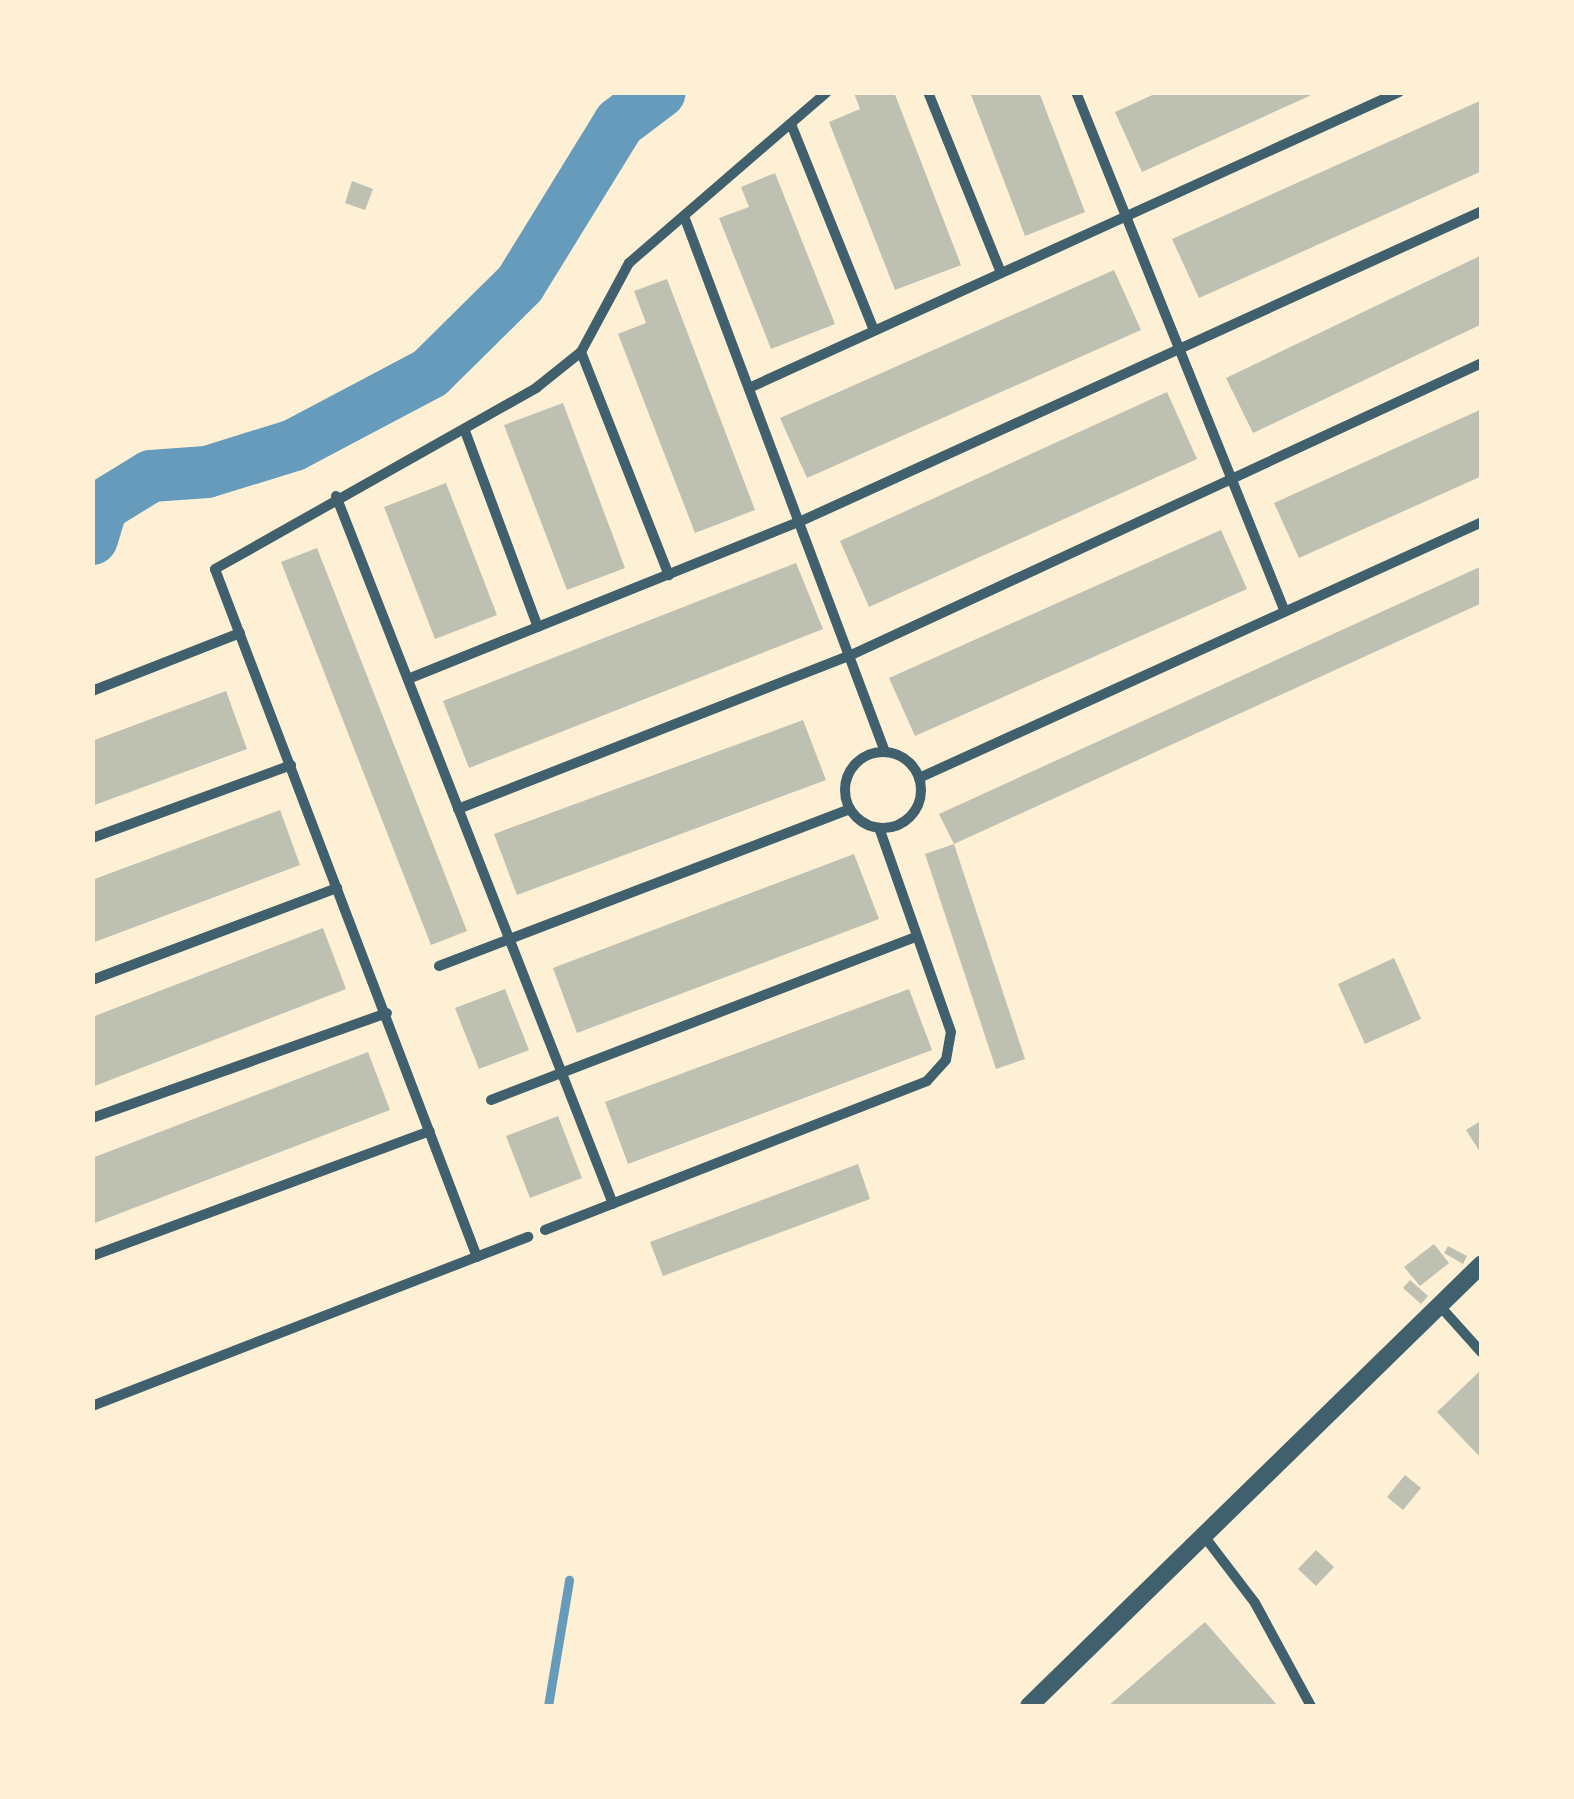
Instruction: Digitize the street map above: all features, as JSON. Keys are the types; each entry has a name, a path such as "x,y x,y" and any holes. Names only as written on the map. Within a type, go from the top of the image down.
{"street":[{"path":"477,1257 387,1012 215,569 336,496 465,432 581,352 629,263 827,92"},
{"path":"928,92 1002,272"},
{"path":"1076,92 1285,612"},
{"path":"748,388 1400,92"},
{"path":"792,124 874,330"},
{"path":"408,680 799,522 1482,211"},
{"path":"684,216 885,752"},
{"path":"581,352 669,574"},
{"path":"458,809 849,656 1482,364"},
{"path":"465,432 538,627"},
{"path":"336,496 612,1204"},
{"path":"919,778 1482,522"},
{"path":"92,691 240,633"},
{"path":"850,810 848,775 863,758 885,752 906,760 919,778 912,814 879,828"},
{"path":"92,838 291,765"},
{"path":"546,1230 927,1081 946,1060 951,1032 879,828 850,810"},
{"path":"439,966 850,810"},
{"path":"92,980 338,888"},
{"path":"491,1100 916,937"},
{"path":"92,1118 387,1012"},
{"path":"92,1256 430,1130"},
{"path":"92,1406 528,1237"},
{"path":"1029,1706 1482,1264"},
{"path":"1439,1305 1482,1353"},
{"path":"1204,1536 1254,1603 1311,1706"}],"building":[{"path":"894,92 961,265 895,290 829,122 860,109 854,93"},
{"path":"970,92 1039,92 1085,212 1025,236"},
{"path":"1159,92 1318,92 1142,172 1115,112"},
{"path":"1482,100 1482,171 1199,298 1172,239"},
{"path":"775,173 835,324 771,349 719,218 749,207 741,187"},
{"path":"352,181 373,189 365,210 345,203"},
{"path":"1482,255 1482,324 1253,433 1226,378"},
{"path":"1114,270 1141,330 807,478 780,418"},
{"path":"667,279 755,510 695,533 618,334 646,323 634,291"},
{"path":"1167,392 1197,459 869,607 840,541"},
{"path":"563,403 625,568 567,590 504,425"},
{"path":"1482,409 1482,476 1299,558 1274,503"},
{"path":"446,483 497,615 435,639 384,507"},
{"path":"1221,530 1247,589 915,736 889,678"},
{"path":"317,548 467,931 431,945 281,562"},
{"path":"796,563 823,629 469,768 443,701"},
{"path":"1482,566 1482,603 954,844 939,814"},
{"path":"226,691 247,749 92,806 92,741"},
{"path":"803,720 826,780 517,895 494,834"},
{"path":"280,810 300,865 92,943 92,880"},
{"path":"954,844 1025,1059 996,1069 925,854"},
{"path":"854,854 879,919 577,1033 553,968"},
{"path":"323,928 346,989 92,1087 92,1017"},
{"path":"1394,958 1421,1019 1365,1044 1338,984"},
{"path":"505,989 529,1050 479,1069 455,1008"},
{"path":"909,989 932,1050 628,1164 605,1102"},
{"path":"368,1052 390,1110 92,1224 92,1158"},
{"path":"558,1116 582,1178 530,1198 506,1136"},
{"path":"1482,1120 1482,1155 1466,1130"},
{"path":"858,1164 870,1199 663,1276 650,1242"},
{"path":"1434,1244 1449,1263 1420,1286 1404,1267"},
{"path":"1448,1246 1467,1256 1463,1264 1444,1253"},
{"path":"1410,1280 1428,1296 1421,1304 1403,1288"},
{"path":"1482,1369 1482,1459 1437,1412"},
{"path":"1405,1475 1421,1488 1403,1510 1387,1497"},
{"path":"1316,1550 1334,1567 1316,1586 1298,1569"},
{"path":"1205,1622 1278,1706 1108,1706"}],"waterway":[{"path":"92,539 102,506 151,476 207,472 294,445 430,373 520,284 619,123 660,92"},
{"path":"548,1706 569,1580"}]}
